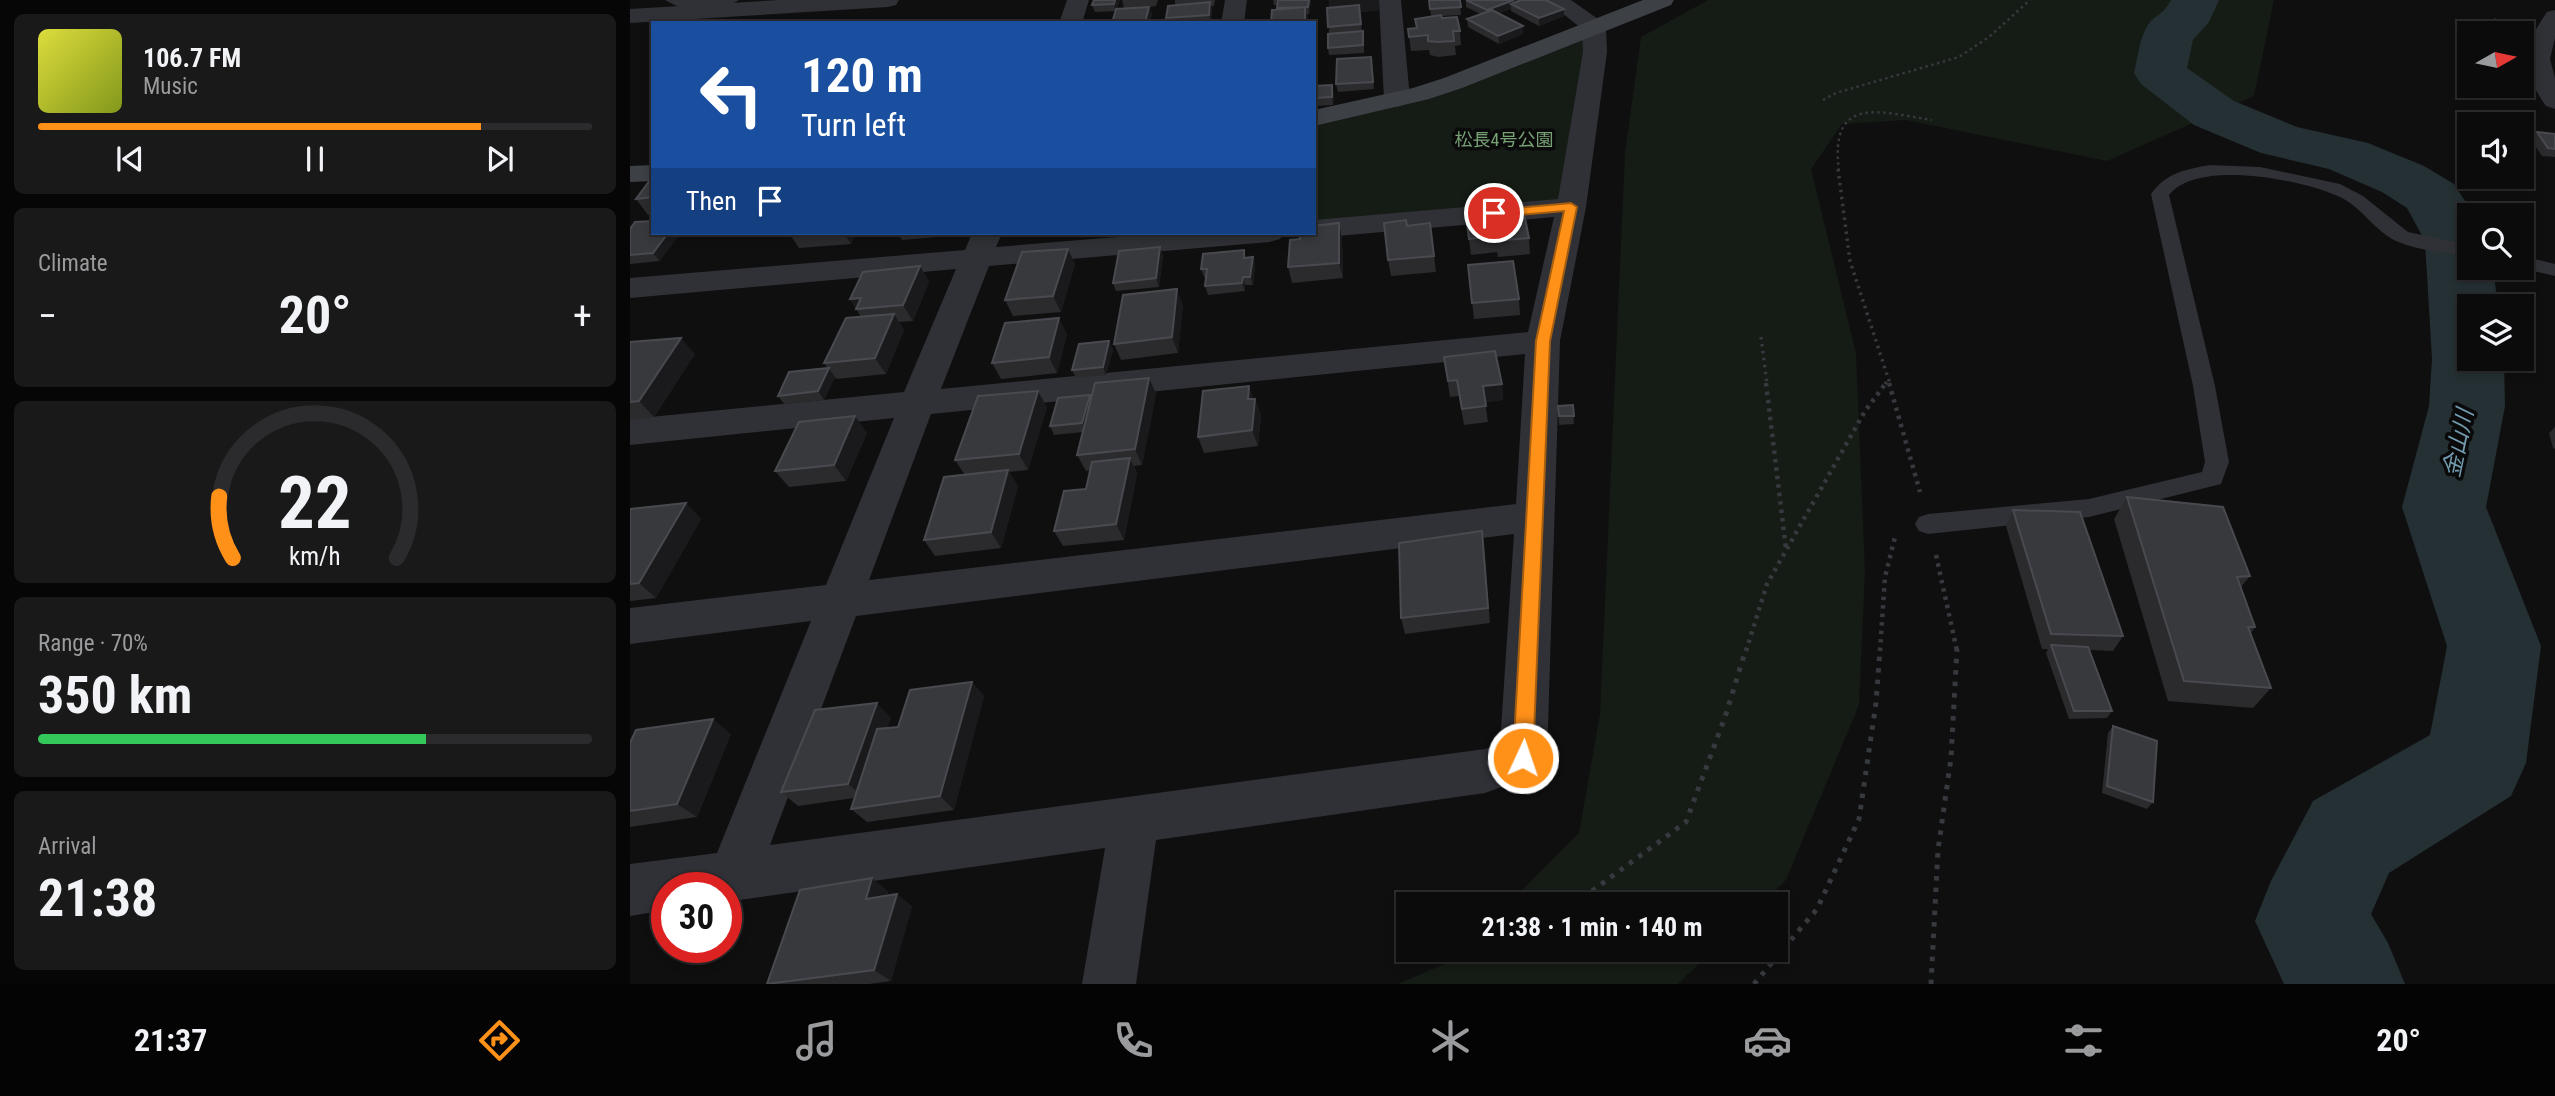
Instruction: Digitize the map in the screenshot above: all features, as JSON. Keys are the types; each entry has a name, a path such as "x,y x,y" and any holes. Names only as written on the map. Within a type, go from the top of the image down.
{"street":[{"path":"630,16 888,0"},
{"path":"1071,21 1078,0"},
{"path":"1233,21 1236,0"},
{"path":"1390,0 1397,99"},
{"path":"1557,0 1594,27"},
{"path":"1316,118 1453,83 1663,0"},
{"path":"2534,54 2555,17"},
{"path":"742,874 1485,771 1523,758 1543,341 1571,207 1595,52 1594,27"},
{"path":"2534,68 2555,101"},
{"path":"630,174 651,173"},
{"path":"1316,229 1571,207"},
{"path":"630,288 982,245 1221,235"},
{"path":"734,872 843,601 915,405 982,245"},
{"path":"630,432 1543,341"},
{"path":"630,626 1534,517"},
{"path":"1109,984 1134,820"},
{"path":"630,890 651,887"}],"lane":[{"path":"672,0 681,4 732,0"},
{"path":"1928,524 2089,508 2212,478 2217,462 2204,386 2160,194 2172,181 2203,171 2241,170 2284,174 2326,185 2351,196 2401,236 2457,248"},
{"path":"2534,265 2555,270"}],"path":[{"path":"1823,100 1836,93 1959,57 1989,37 2030,0"},
{"path":"1761,337 1786,549"},
{"path":"1592,891 1686,822 1725,717 1766,584 1865,411 1888,380"},
{"path":"1754,984 1817,909 1859,819 1876,703 1885,577 1895,537 1928,524"}],"green space":[{"path":"1708,0 2274,0 2254,96 2107,161 1906,120 1842,124 1811,169 1856,353 1865,572 1859,705 1786,880 1774,892 1520,892 1579,833 1600,714 1625,153 1641,37"},
{"name":"松長4号公園","path":"1587,35 1563,202 1316,224 1316,122"},
{"path":"1449,962 1701,962 1678,984 1398,984"}],"building":[{"path":"1094,0 1115,0 1114,4 1092,5"},
{"path":"1278,0 1309,0 1308,7 1277,8"},
{"path":"1429,0 1460,0 1461,7 1430,9"},
{"path":"1466,0 1514,0 1487,10"},
{"path":"1521,0 1546,0 1564,9 1539,18 1511,4"},
{"path":"1210,2 1209,15 1166,18 1168,6"},
{"path":"1359,5 1361,24 1328,27 1327,8"},
{"path":"1149,7 1146,21 1113,21 1116,9"},
{"path":"1305,7 1305,21 1271,21 1272,10"},
{"path":"1492,10 1523,26 1498,36 1467,19"},
{"path":"1441,15 1442,18 1457,17 1460,31 1453,31 1454,41 1428,41 1428,35 1409,37 1408,29 1417,28 1415,19"},
{"path":"1363,31 1363,45 1328,48 1328,34"},
{"path":"1371,57 1373,82 1336,84 1337,59"},
{"path":"1332,85 1332,97 1316,98 1316,86"},
{"path":"2537,132 2555,134 2555,149 2548,148"},
{"path":"651,179 651,197 636,199"},
{"path":"1522,203 1529,238 1496,241 1496,236 1469,239 1467,224 1482,223 1479,206"},
{"path":"1406,220 1407,226 1430,223 1434,256 1388,260 1384,223"},
{"path":"651,221 651,235 666,235 653,253 630,255 630,229 635,222"},
{"path":"1339,223 1339,263 1288,267 1290,240 1300,239 1300,235 1316,235 1316,226"},
{"path":"1160,247 1156,278 1113,283 1119,251"},
{"path":"1068,249 1053,296 1005,300 1022,252"},
{"path":"1244,250 1244,258 1253,257 1250,277 1243,277 1242,283 1205,286 1207,269 1201,269 1203,254"},
{"path":"1513,261 1519,299 1472,303 1468,265"},
{"path":"920,266 903,305 856,309 861,298 850,299 863,272"},
{"path":"1177,289 1172,337 1114,344 1123,295"},
{"path":"894,314 875,358 824,363 846,318"},
{"path":"1059,318 1049,357 992,363 1005,323"},
{"path":"681,338 639,401 630,402 630,342"},
{"path":"1109,341 1103,367 1072,370 1079,344"},
{"path":"1495,351 1502,384 1483,386 1486,406 1462,409 1457,380 1448,381 1444,357"},
{"path":"829,368 818,391 778,396 789,372"},
{"path":"1149,378 1135,449 1077,455 1095,383"},
{"path":"1249,386 1248,399 1255,399 1252,430 1198,437 1203,391"},
{"path":"1038,391 1019,454 955,460 978,396"},
{"path":"1090,395 1082,423 1050,426 1058,398"},
{"path":"1573,405 1574,416 1559,416 1558,406"},
{"path":"855,416 834,465 775,471 799,422"},
{"path":"1130,458 1116,524 1054,531 1064,491 1086,489 1092,462"},
{"path":"1008,470 991,532 924,540 944,477"},
{"path":"2127,497 2223,507 2250,576 2237,577 2255,627 2248,627 2271,688 2184,681"},
{"path":"686,503 639,583 630,584 630,509"},
{"path":"2013,510 2080,512 2123,636 2051,634"},
{"path":"1482,531 1488,608 1401,618 1399,543"},
{"path":"2051,645 2088,647 2112,711 2074,711"},
{"path":"972,682 940,796 851,809 877,729 898,727 910,690"},
{"path":"877,703 848,784 781,792 815,710"},
{"path":"713,719 677,804 630,811 630,743 636,730"},
{"path":"2113,726 2157,741 2153,802 2107,786"},
{"path":"872,878 866,899 897,894 874,970 767,984 800,890"}],"waterway":[{"name":"金山川","path":"2195,0 2184,22 2179,22 2175,30 2170,30 2160,73 2214,113 2281,141 2347,155 2403,179 2432,197 2457,241 2468,359 2467,406 2444,507 2494,646 2475,763 2351,837 2311,921 2347,984"}],"route":[{"path":"1494,213 1571,207 1543,341 1523,758"}]}
